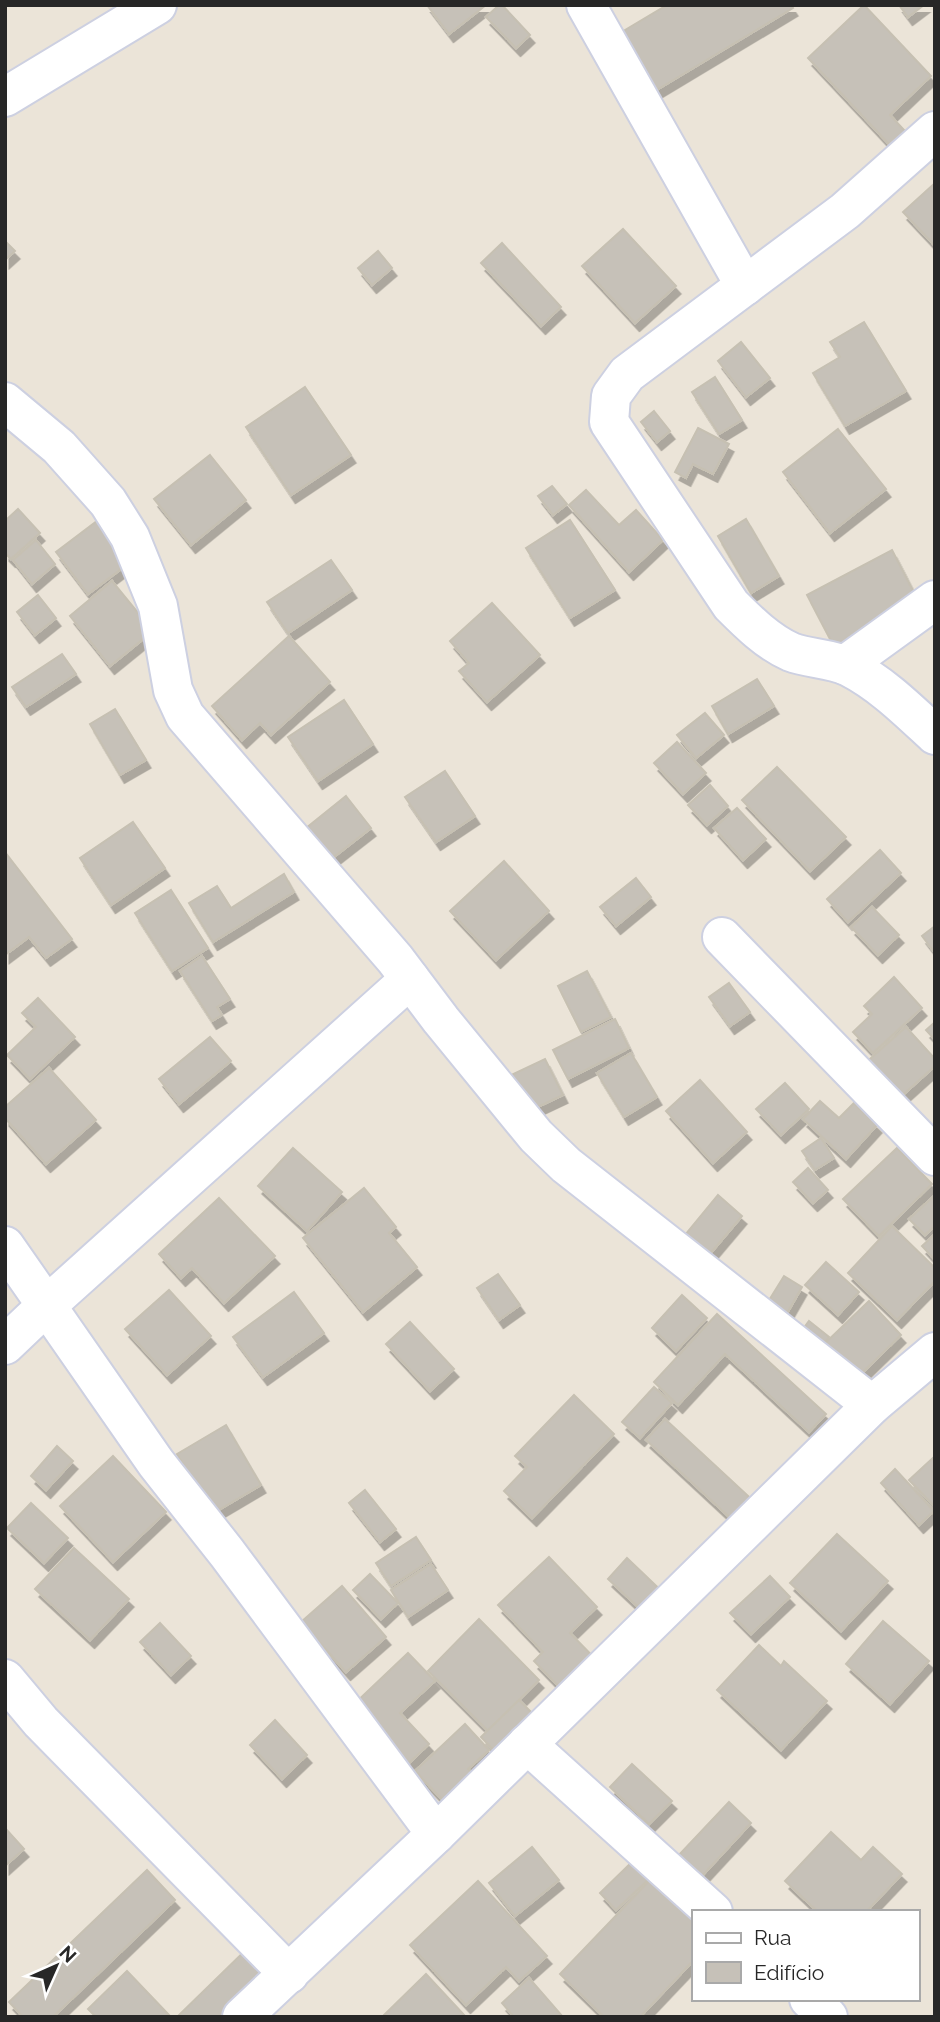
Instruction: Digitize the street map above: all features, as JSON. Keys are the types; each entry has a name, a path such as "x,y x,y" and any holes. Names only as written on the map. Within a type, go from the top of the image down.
{"street":[{"path":"5,97 157,5"},
{"path":"586,5 746,286"},
{"path":"935,131 845,212 627,374 611,396 609,422 731,605 754,627 790,651 845,665 867,677 935,735"},
{"path":"6,404 59,447 107,502 130,537 158,606 173,690 185,716 410,979 536,1136 566,1165 872,1405"},
{"path":"845,665 935,600"},
{"path":"722,937 935,1156"},
{"path":"5,1345 410,979"},
{"path":"5,1246 156,1463 227,1553 436,1834"},
{"path":"242,2017 436,1834 872,1405 935,1352"},
{"path":"5,1679 41,1722 289,1974"},
{"path":"527,1744 711,1910"},
{"path":"811,2001 828,2017"}],"building":[{"path":"427,5 486,5 449,34"},
{"path":"499,5 530,35 516,48 486,17"},
{"path":"667,5 791,5 793,8 655,91 620,33"},
{"path":"864,5 931,76 890,115 917,144 902,158 808,58"},
{"path":"899,5 924,5 908,17"},
{"path":"935,183 935,246 903,212"},
{"path":"623,229 676,286 635,323 582,266"},
{"path":"5,241 15,251 5,260"},
{"path":"502,243 561,307 541,326 481,263"},
{"path":"378,251 392,268 372,285 358,268"},
{"path":"864,322 906,391 845,426 813,373 840,357 830,342"},
{"path":"741,342 770,378 746,397 718,361"},
{"path":"715,377 742,420 719,434 692,392"},
{"path":"305,387 351,455 291,495 246,427"},
{"path":"654,411 670,431 657,442 641,422"},
{"path":"698,428 729,444 713,474 693,464 686,478 675,472"},
{"path":"838,429 886,489 830,533 783,472"},
{"path":"210,455 246,500 191,545 154,499"},
{"path":"552,486 567,504 553,515 538,496"},
{"path":"586,490 619,525 636,510 663,540 629,572 569,505"},
{"path":"18,509 40,533 11,559 5,553 5,521"},
{"path":"746,519 779,576 751,593 718,536"},
{"path":"570,520 615,590 570,618 526,548"},
{"path":"97,521 129,563 88,594 56,552"},
{"path":"36,540 55,564 32,584 13,560"},
{"path":"892,550 925,614 840,658 807,595"},
{"path":"331,560 352,590 288,633 267,602"},
{"path":"112,581 153,631 110,666 70,616"},
{"path":"38,595 56,618 35,635 17,612"},
{"path":"492,603 540,655 487,702 459,671 469,663 450,641"},
{"path":"289,636 330,682 271,735 260,723 242,740 212,706"},
{"path":"62,654 76,674 26,707 12,687"},
{"path":"757,679 774,706 728,734 712,706"},
{"path":"344,700 373,744 318,781 288,737"},
{"path":"115,709 146,760 120,775 90,724"},
{"path":"705,713 724,735 696,758 677,735"},
{"path":"677,742 706,773 683,794 654,763"},
{"path":"777,767 846,837 810,871 742,800"},
{"path":"445,771 475,816 436,842 405,797"},
{"path":"710,785 728,806 707,825 688,805"},
{"path":"346,796 371,828 330,860 305,829"},
{"path":"737,808 766,839 743,860 714,828"},
{"path":"133,822 165,868 111,905 80,858"},
{"path":"880,850 901,873 848,922 827,899"},
{"path":"5,852 72,939 46,958 29,937 5,955"},
{"path":"504,861 549,911 496,960 450,911"},
{"path":"284,874 294,892 213,942 189,903 217,886 231,908"},
{"path":"636,878 651,897 616,926 600,907"},
{"path":"171,890 208,948 172,971 135,913"},
{"path":"872,907 899,935 878,955 851,927"},
{"path":"935,926 935,953 922,936"},
{"path":"202,956 230,999 217,1007 222,1015 212,1021 180,971"},
{"path":"587,971 611,1017 581,1032 558,986"},
{"path":"894,977 922,1008 873,1053 853,1032 872,1014 864,1006"},
{"path":"729,983 750,1012 730,1026 709,997"},
{"path":"38,998 75,1037 30,1079 7,1055 36,1027 22,1013"},
{"path":"615,1019 629,1048 568,1079 553,1050"},
{"path":"935,1022 935,1040 926,1030"},
{"path":"906,1027 935,1059 935,1066 895,1102 862,1066"},
{"path":"210,1037 231,1061 179,1104 159,1079"},
{"path":"631,1053 657,1097 624,1117 597,1073"},
{"path":"545,1059 563,1095 523,1114 505,1078"},
{"path":"49,1068 96,1120 46,1164 5,1118 5,1107"},
{"path":"700,1080 747,1132 713,1163 666,1111"},
{"path":"785,1083 809,1109 781,1135 756,1109"},
{"path":"820,1101 839,1118 854,1103 877,1125 846,1159 803,1119"},
{"path":"821,1138 834,1158 815,1170 802,1151"},
{"path":"293,1148 342,1192 307,1231 258,1186"},
{"path":"897,1148 932,1184 879,1236 843,1199"},
{"path":"808,1168 828,1190 813,1203 793,1182"},
{"path":"364,1188 396,1227 389,1233 417,1267 363,1312 303,1238"},
{"path":"718,1195 742,1216 704,1261 680,1241"},
{"path":"935,1195 935,1226 925,1235 909,1219"},
{"path":"219,1198 275,1256 224,1303 192,1268 181,1278 159,1254"},
{"path":"892,1226 935,1268 935,1281 897,1320 848,1273"},
{"path":"935,1234 935,1260 922,1246"},
{"path":"826,1262 859,1292 838,1315 805,1285"},
{"path":"498,1274 520,1305 499,1320 477,1288"},
{"path":"784,1276 802,1287 782,1322 763,1310"},
{"path":"169,1290 211,1336 167,1375 125,1329"},
{"path":"294,1292 324,1333 263,1377 233,1337"},
{"path":"682,1295 707,1318 676,1351 652,1328"},
{"path":"869,1301 901,1335 853,1382 820,1348"},
{"path":"717,1314 826,1414 809,1432 725,1354 678,1405 654,1382"},
{"path":"809,1321 829,1337 817,1353 797,1337"},
{"path":"410,1322 454,1369 430,1391 386,1344"},
{"path":"654,1387 672,1403 640,1438 622,1422"},
{"path":"574,1395 614,1434 532,1518 504,1491 527,1467 515,1456"},
{"path":"665,1419 760,1507 741,1528 646,1440"},
{"path":"226,1425 261,1485 212,1514 177,1454"},
{"path":"57,1446 73,1461 46,1490 31,1476"},
{"path":"113,1456 166,1512 113,1562 60,1506"},
{"path":"935,1456 935,1507 909,1480"},
{"path":"895,1469 934,1511 919,1525 881,1483"},
{"path":"365,1490 396,1529 380,1542 349,1503"},
{"path":"31,1503 68,1538 44,1563 7,1528"},
{"path":"837,1534 888,1581 841,1631 790,1583"},
{"path":"416,1537 431,1560 391,1586 376,1563"},
{"path":"74,1548 129,1599 90,1640 35,1589"},
{"path":"549,1557 597,1607 570,1633 610,1674 577,1705 534,1661 543,1652 498,1605"},
{"path":"627,1558 671,1600 652,1620 608,1579"},
{"path":"431,1564 448,1590 408,1617 391,1590"},
{"path":"370,1574 398,1603 381,1619 353,1590"},
{"path":"770,1576 790,1597 751,1634 730,1613"},
{"path":"342,1586 386,1637 346,1672 301,1622"},
{"path":"479,1619 539,1680 488,1731 428,1671"},
{"path":"883,1621 929,1661 890,1704 846,1664"},
{"path":"160,1623 191,1656 171,1675 140,1642"},
{"path":"759,1645 781,1666 784,1661 827,1701 781,1750 717,1690"},
{"path":"408,1653 435,1681 400,1713 429,1744 406,1766 351,1707"},
{"path":"519,1700 550,1731 511,1768 481,1737"},
{"path":"275,1720 307,1755 282,1779 250,1745"},
{"path":"465,1724 489,1750 468,1769 484,1786 455,1813 415,1771"},
{"path":"632,1764 672,1801 649,1824 610,1787"},
{"path":"729,1802 751,1823 701,1877 678,1856"},
{"path":"5,1828 24,1849 5,1866"},
{"path":"831,1832 861,1860 873,1847 902,1874 868,1910 816,1910 785,1881"},
{"path":"532,1847 559,1880 515,1916 489,1883"},
{"path":"633,1861 650,1878 616,1910 600,1893"},
{"path":"147,1870 175,1900 53,2017 23,2017 9,2002"},
{"path":"652,1878 692,1916 692,1962 640,2017 604,2017 560,1974"},
{"path":"478,1881 547,1956 519,1981 506,1967 466,2005 410,1945"},
{"path":"252,1944 288,1982 252,2017 177,2017"},
{"path":"127,1971 169,2017 96,2017 88,2009"},
{"path":"426,1974 466,2017 382,2017"},
{"path":"529,1978 563,2017 514,2017 502,2003"}]}
